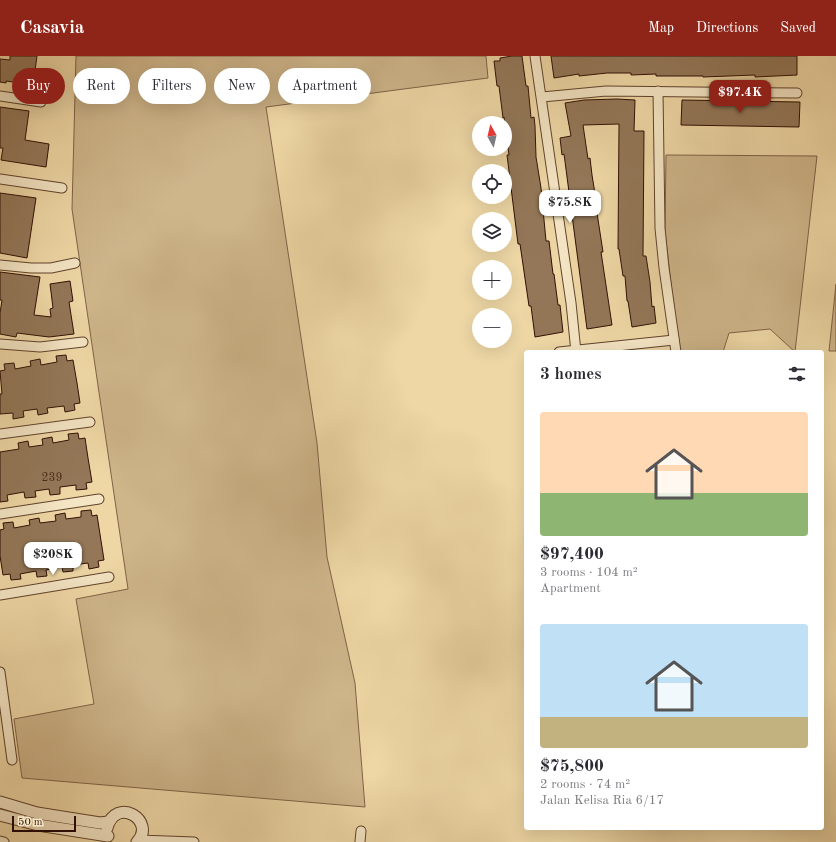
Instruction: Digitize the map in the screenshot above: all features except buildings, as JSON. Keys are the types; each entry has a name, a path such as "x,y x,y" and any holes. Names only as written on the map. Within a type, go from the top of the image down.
{"street":[{"path":"535,56 571,303 576,350"},
{"path":"542,97 606,90 797,92"},
{"path":"658,91 660,228 676,350"},
{"path":"0,96 12,98"},
{"path":"0,179 62,188"},
{"path":"0,264 31,268 51,268 75,262"},
{"path":"585,350 674,340"},
{"path":"0,344 40,347 83,342"},
{"path":"0,434 90,422"},
{"path":"0,514 99,499"},
{"path":"0,595 109,577"},
{"path":"0,672 12,760"},
{"path":"0,802 37,813 108,822"},
{"path":"0,815 38,825 110,839 107,828 108,822 116,814 122,812 134,814 141,823 142,834 138,841 194,842"},
{"path":"360,842 361,831"},
{"path":"0,841 4,842"}],"shaded area":[{"path":"76,56 486,56 488,78 371,93 371,68 278,68 278,104 289,104 266,107 317,443 327,557 355,683 365,807 22,778 14,719 94,704 76,599 128,589 72,209 75,104 130,104 130,68 76,68"},
{"path":"666,155 817,156 795,350 793,350 770,329 729,333 724,350 679,350 665,232"},
{"path":"836,284 836,351 829,351"}]}
